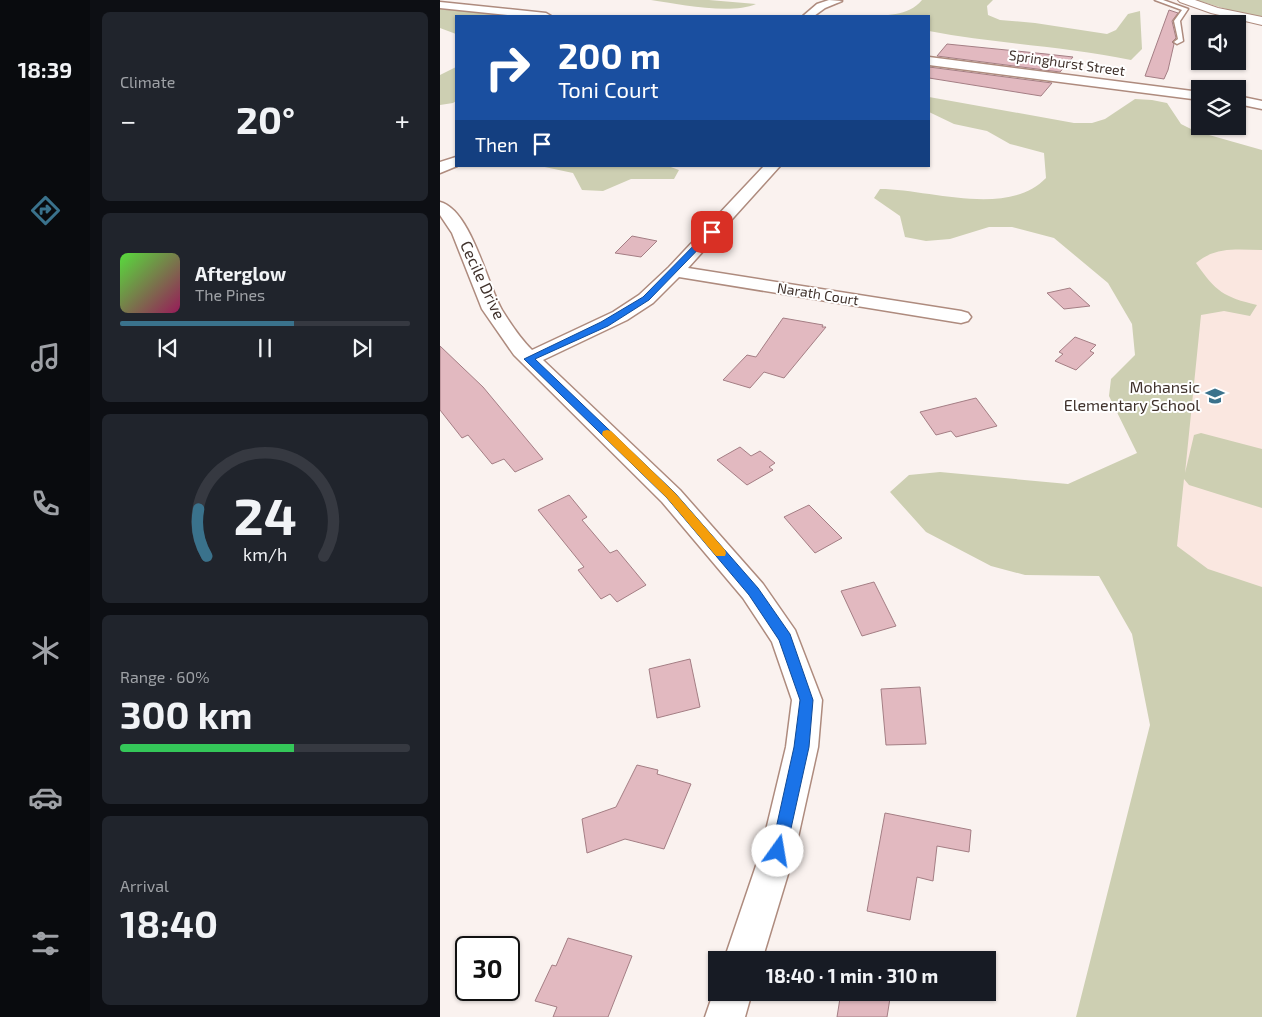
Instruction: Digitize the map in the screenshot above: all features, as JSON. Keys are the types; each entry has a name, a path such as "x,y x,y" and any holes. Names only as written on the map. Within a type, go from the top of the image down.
{"street":[{"path":"1184,0 1215,11 1262,21"},
{"path":"809,15 821,6 837,1"},
{"path":"440,4 537,15"},
{"name":"Springhurst Street","path":"930,61 1191,95"},
{"path":"1246,102 1262,105"},
{"path":"440,168 455,161"},
{"path":"529,359 574,340 620,316 646,299 675,271 772,167"},
{"name":"Cecile Drive","path":"440,207 448,213 461,233 492,309 521,351 671,496 753,591 785,638 806,700 802,747 778,851 746,951"},
{"name":"Narath Court","path":"675,271 961,317"},
{"path":"725,1017 730,1001"}],"lane":[{"path":"1158,0 1185,9 1176,19 1175,26 1181,40 1177,42"}],"shaded area":[{"name":"Mohansic Elementary School","path":"1185,233 1262,234 1262,594 1152,558"}],"green space":[{"path":"651,0 709,0 756,4 733,9 719,9"},
{"path":"922,0 993,0 987,6 988,15 1000,20 1035,23 1107,34 1116,30 1128,14 1140,11 1142,49 1131,60 1081,51 930,31 930,15 888,15 910,10"},
{"path":"1196,0 1262,0 1262,17 1236,12"},
{"path":"440,8 507,15 455,15 455,34 440,28"},
{"path":"455,68 455,102 453,103 440,105 440,75"},
{"path":"930,97 1074,123 1092,123 1105,119 1135,99 1152,100 1167,103 1181,124 1191,129 1191,135 1209,135 1262,150 1262,250 1219,251 1196,263 1209,281 1222,292 1236,299 1257,305 1250,316 1224,311 1201,315 1185,473 1194,435 1201,433 1262,449 1262,508 1189,485 1184,479 1177,546 1208,569 1262,587 1262,1017 1076,1017 1150,725 1132,634 1099,576 1025,575 991,566 926,532 890,492 909,475 940,472 1068,484 1137,453 1109,396 1111,379 1135,355 1132,324 1108,283 1054,238 1012,227 989,227 950,239 926,241 905,237 900,216 874,198 880,189 967,198 989,199 1010,197 1030,190 1046,178 1044,153 1010,144 987,131 954,124 930,112"},
{"path":"545,167 671,167 679,170 674,179 631,179 603,191 582,190 573,173"}],"building":[{"path":"1169,10 1178,13 1172,21 1176,38 1172,42 1174,44 1168,70 1164,79 1145,76"},
{"path":"947,44 1073,57 1060,72 937,56"},
{"path":"930,67 1052,83 1041,96 930,78"},
{"path":"632,236 657,241 641,257 615,253"},
{"path":"1070,288 1090,306 1064,309 1047,293"},
{"path":"783,318 826,327 784,378 764,372 750,388 723,380 747,355 756,357"},
{"path":"1075,337 1096,345 1090,351 1094,353 1076,370 1055,361 1063,354 1059,352"},
{"path":"440,346 483,387 543,459 515,472 504,459 492,464 468,435 462,438 440,410"},
{"path":"976,398 997,426 956,437 951,431 936,435 920,412"},
{"path":"740,447 751,456 760,451 775,463 769,467 773,470 747,485 717,460"},
{"path":"569,495 587,517 582,520 610,553 617,550 646,585 617,602 610,594 601,599 578,570 584,567 538,510"},
{"path":"809,505 842,538 815,553 784,517"},
{"path":"874,582 896,626 862,636 841,591"},
{"path":"690,659 700,707 657,718 649,669"},
{"path":"920,687 926,744 886,745 881,689"},
{"path":"637,765 658,770 657,774 691,784 664,849 625,839 587,853 582,819 616,807"},
{"path":"885,813 971,830 969,852 937,846 933,881 917,877 910,920 867,911"},
{"path":"568,938 632,956 608,1017 553,1017 557,1007 535,1001 552,965 556,966"},
{"path":"840,1001 890,1001 887,1017 837,1017"}],"slow traffic":[{"path":"607,434 671,496 720,553"}],"place":[{"name":"Mohansic Elementary School","path":"1215,396"}],"route":[{"path":"712,232 646,299 620,316 574,340 529,359 671,496 753,591 785,638 806,700 802,747 778,851"}]}
